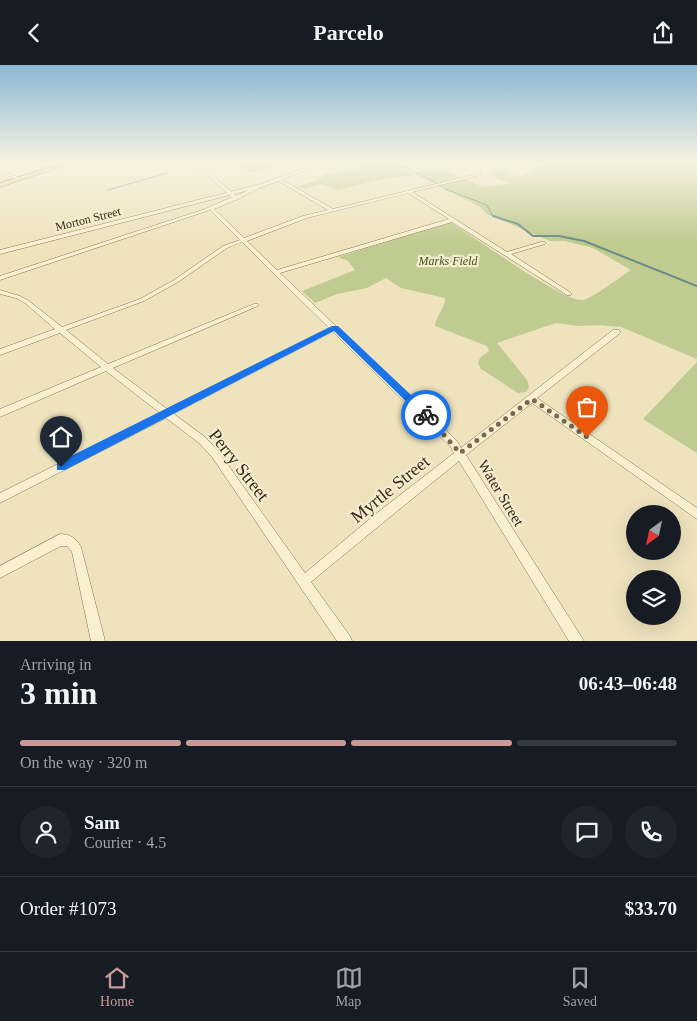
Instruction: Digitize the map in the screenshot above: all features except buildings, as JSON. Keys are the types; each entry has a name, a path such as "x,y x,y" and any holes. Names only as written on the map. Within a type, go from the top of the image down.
{"street":[{"path":"225,189 236,198"},
{"name":"Morton Street","path":"0,252 247,189"},
{"path":"0,278 210,209 255,189"},
{"path":"295,189 333,211"},
{"path":"0,352 142,300 176,281 222,249 292,221 421,189"},
{"path":"409,192 569,294"},
{"name":"Water Street","path":"210,209 435,424 460,453 578,641"},
{"path":"276,272 452,220"},
{"path":"506,255 543,243"},
{"name":"Perry Street","path":"0,292 22,299 62,329 107,368 166,414 202,439 215,453 345,641"},
{"path":"0,413 256,305"},
{"path":"0,497 335,328"},
{"name":"Myrtle Street","path":"304,581 460,453 616,332"},
{"path":"532,399 697,514"},
{"path":"0,571 60,540 66,539 72,543 78,551 98,641"}],"green space":[{"name":"Marks Field","path":"444,189 697,189 697,359 621,327 578,326 556,323 497,343 527,380 529,387 526,392 518,393 481,369 478,363 480,358 489,351 487,346 435,326 445,298 401,288 386,278 367,288 337,294 315,303 302,291 355,270 348,261 338,257 448,223 452,223 557,291 573,298 587,299 631,270 593,248 565,241 550,241 487,214 480,207"},
{"path":"697,362 697,453 643,419"}],"waterway":[{"path":"108,190 112,189"},
{"path":"445,189 487,205 492,215 497,217"},
{"path":"493,216 518,224 533,236 559,236 584,241 697,286"}],"way so far":[{"path":"426,415 454,444 460,453 532,399 587,437"}],"route":[{"path":"61,467 335,328 426,415"}]}
